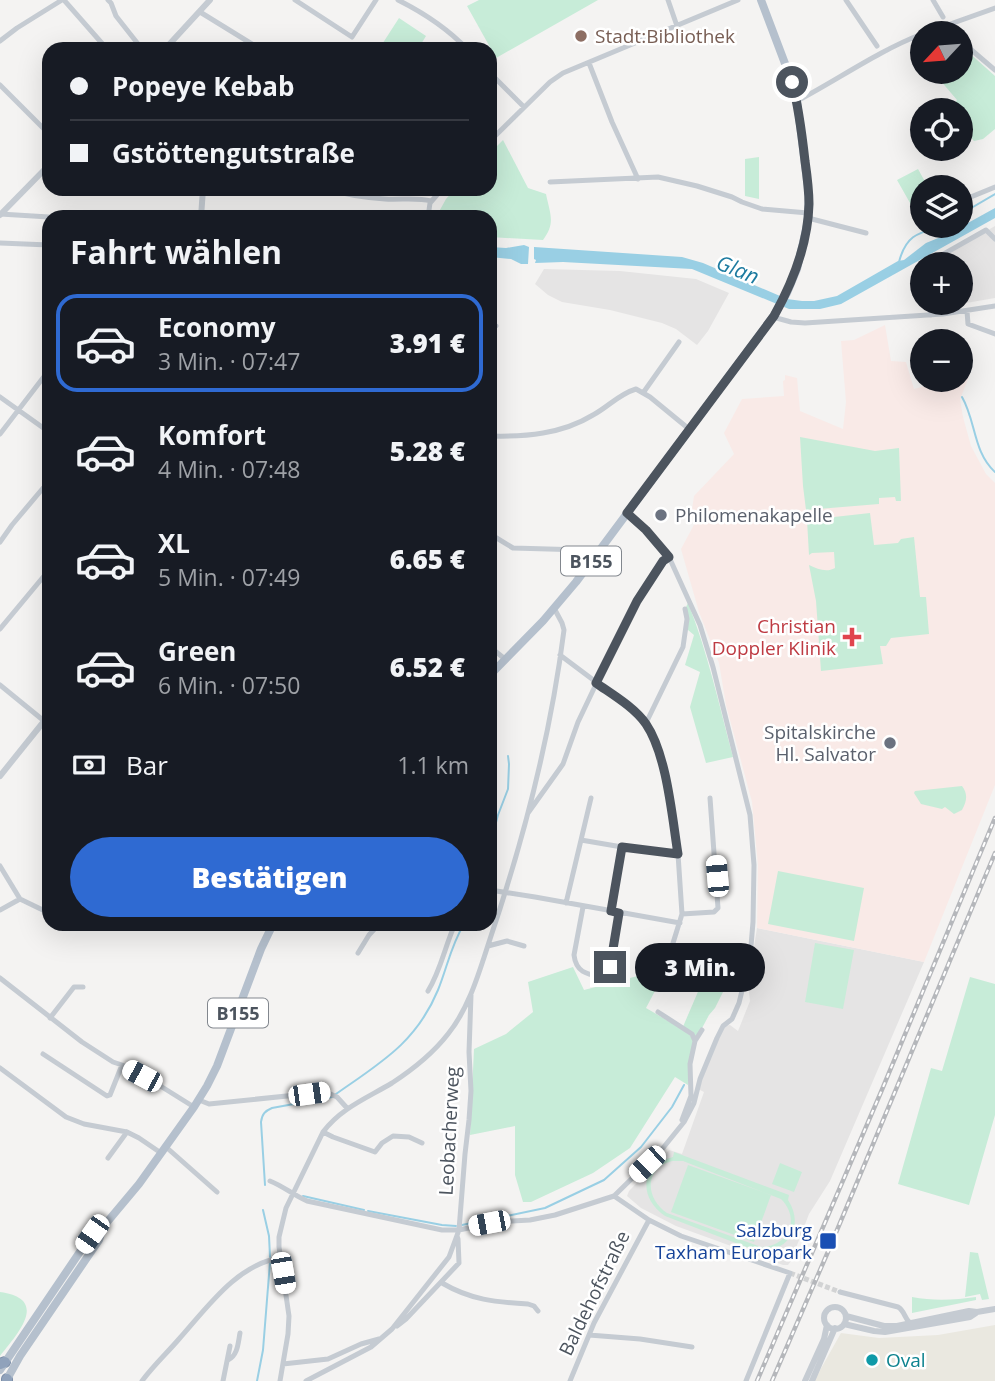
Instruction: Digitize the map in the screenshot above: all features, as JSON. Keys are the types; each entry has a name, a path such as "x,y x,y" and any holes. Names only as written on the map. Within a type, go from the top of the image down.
{"main road":[{"name":"B155","path":"497,668 554,608 594,558 775,314 797,269 808,215 807,171 792,82 761,0"},
{"name":"B155","path":"2,1365 92,1234 103,1227 130,1195 196,1104 217,1066 270,931"},
{"name":"B155","path":"6,1380 99,1240 103,1227"}],"street":[{"path":"0,41 63,0 100,42"},
{"path":"172,42 210,0"},
{"path":"295,0 352,37 376,0"},
{"path":"398,0 413,7 460,42"},
{"path":"413,7 417,0"},
{"path":"668,0 677,26"},
{"path":"497,134 550,82 563,73 738,0"},
{"path":"846,0 877,46"},
{"path":"933,0 943,17"},
{"path":"110,2 116,16 136,42"},
{"path":"964,21 995,8"},
{"path":"200,12 249,42"},
{"path":"797,101 881,53 910,40"},
{"path":"973,52 995,71"},
{"path":"589,63 638,178"},
{"path":"497,80 524,107"},
{"path":"0,85 42,127"},
{"path":"0,215 42,172"},
{"path":"550,182 658,177 697,186 762,209 808,215 866,233"},
{"path":"973,196 995,187"},
{"path":"364,196 431,201"},
{"path":"429,210 436,196"},
{"path":"0,215 42,217"},
{"path":"947,252 986,230 995,239"},
{"path":"0,243 42,245"},
{"path":"973,310 995,306"},
{"path":"775,314 791,322 805,323 931,315"},
{"path":"967,315 968,324 995,334"},
{"path":"643,393 678,342"},
{"path":"0,434 42,379"},
{"path":"497,436 533,435 562,429 595,414 627,391 636,389 650,397 688,429"},
{"path":"0,397 42,427"},
{"path":"0,542 42,489"},
{"path":"270,1181 307,1201 458,1233 496,1222 530,1220 614,1196 663,1148 678,1130 694,1103 700,1079 721,1030 732,1020 739,1003 750,958 754,865 750,815 700,625 669,557 627,513"},
{"path":"497,538 514,548 583,550 594,558"},
{"path":"526,815 563,764 578,722 637,601 663,561 669,557"},
{"path":"0,629 42,578"},
{"path":"497,917 550,717 564,630 554,608"},
{"path":"646,723 683,647 687,619 685,609"},
{"path":"497,653 505,659"},
{"path":"561,655 632,709 646,723 662,765 678,854 682,914 669,956 674,961 715,967"},
{"path":"0,685 42,716"},
{"path":"0,776 42,726"},
{"path":"682,914 714,912 718,908 710,797"},
{"path":"566,904 591,798"},
{"path":"581,840 678,854"},
{"path":"611,911 622,847"},
{"path":"0,866 20,899 42,910"},
{"path":"497,891 680,923"},
{"path":"0,911 20,899"},
{"path":"583,906 575,961 578,969 601,977 609,972 619,913"},
{"path":"358,953 372,931"},
{"path":"428,991 452,931"},
{"path":"280,1381 289,1316 274,1259 286,1208 292,1195 330,1122 347,1108 399,1078 449,1034 471,992 493,931"},
{"path":"488,946 507,942 524,946"},
{"path":"0,978 82,1042 113,1062 196,1104 326,1092 347,1108"},
{"path":"50,1018 74,987 83,987"},
{"name":"Leobacherweg","path":"392,1329 406,1319 459,1263 458,1233 471,1091 471,992"},
{"path":"659,1012 692,1034 695,1041"},
{"path":"678,1130 691,1096 690,1064 695,1041 702,1030"},
{"path":"43,1054 107,1096 110,1095 122,1065"},
{"path":"0,1068 66,1116 88,1125 127,1132 164,1150 217,1192"},
{"path":"108,1158 127,1132"},
{"path":"323,1132 375,1152 393,1136 409,1137 422,1143"},
{"path":"614,1196 649,1220 688,1239 790,1273 746,1381"},
{"name":"Baldehofstraße","path":"570,1381 618,1275 649,1220"},
{"path":"306,1381 364,1352 392,1329 449,1257 458,1233"},
{"path":"142,1381 225,1289 248,1270 274,1259"},
{"path":"442,1283 476,1299 528,1304 538,1311"},
{"path":"840,1292 898,1307 910,1323"},
{"path":"831,1327 824,1316 825,1312 834,1307 840,1308 845,1320 874,1331 889,1332 970,1317 977,1312"},
{"path":"805,1381 831,1327 845,1320 884,1326 995,1309"},
{"path":"812,1381 831,1327"},
{"path":"228,1360 236,1352 240,1333"},
{"path":"589,1335 692,1347"},
{"path":"283,1364 328,1359 379,1339"},
{"path":"223,1381 230,1346"}],"shaded area":[{"path":"995,226 995,298 973,302 973,252 951,252"},
{"path":"544,269 620,271 696,279 729,293 697,345 676,329 662,323 562,302 535,284"},
{"name":"Christian Doppler Klinik","path":"885,325 891,361 906,362 910,376 910,392 963,392 960,399 971,446 986,474 995,483 995,785 924,962 757,928 758,865 752,802 726,705 719,663 699,612 681,549 696,521 691,516 694,496 734,454 724,433 742,399 784,396 785,375 797,378 800,411 843,429 846,402 841,341 854,340"},
{"path":"757,928 924,962 830,1181 809,1214 788,1265 676,1226 641,1208 627,1196 669,1150 682,1154 704,1092 698,1089 724,1026 730,1025 738,1031 750,1001 748,984"},
{"path":"995,1325 995,1381 814,1381 841,1333 879,1338 938,1335"}],"green space":[{"path":"479,0 598,0 497,57 497,42 487,42 467,6"},
{"path":"399,18 426,36 422,42 384,42"},
{"path":"973,56 995,76 995,129 983,139 974,141 973,98 955,98 943,84 973,84"},
{"path":"503,140 528,188 546,194 551,223 543,240 497,237 497,210 440,210 449,196 497,196 497,146"},
{"path":"759,157 759,199 745,196 745,159"},
{"path":"918,169 921,175 910,175 910,203 897,180"},
{"path":"800,437 875,451 899,448 901,501 896,501 895,497 879,498 879,504 806,510"},
{"path":"870,513 874,545 898,543 901,539 914,537 920,597 926,597 929,634 891,638 886,646 880,646 883,664 821,671 816,601 809,565 825,570 835,568 834,552 809,555 807,520"},
{"path":"688,603 707,660 733,757 706,763 690,707 700,672 685,665 694,635 688,630"},
{"path":"962,786 966,795 965,804 962,810 954,814 945,807 942,809 921,804 914,793 915,791"},
{"path":"778,871 864,888 854,941 768,924"},
{"path":"815,943 854,950 843,1009 805,1002"},
{"path":"573,967 584,990 653,972 656,989 646,1008 682,1029 706,973 716,974 717,969 735,974 734,985 724,990 701,1030 688,1065 688,1085 675,1077 630,1148 593,1173 531,1202 523,1202 515,1175 515,1126 470,1135 474,1049 506,1034 533,1012 528,982"},
{"path":"970,977 995,984 995,1115 969,1205 898,1184 931,1068 942,1071"},
{"path":"674,1152 789,1195 788,1200 795,1220 790,1237 775,1249 754,1250 665,1216 650,1200 646,1183 654,1167 673,1157","holes":["672,1161 683,1161 781,1199 787,1207 791,1223 785,1237 779,1242 761,1247 667,1213 655,1200 652,1177 663,1165"]},
{"path":"780,1163 802,1172 794,1192 772,1184"},
{"path":"688,1165 771,1195 754,1242 671,1212"},
{"path":"970,1252 978,1253 989,1299 982,1300 980,1294 965,1297"},
{"path":"0,1292 15,1296 24,1302 27,1309 21,1327 0,1356"},
{"path":"912,1297 944,1300 976,1297 976,1300 912,1313"}],"water":[{"path":"995,208 995,218 973,230 973,220"},
{"path":"938,238 959,238 934,252 914,252"},
{"path":"524,245 529,247 528,264 497,258 497,247"},
{"path":"534,247 682,257 703,263 787,299 802,301 837,296 910,255 910,265 841,304 820,309 789,309 692,269 535,263"}],"waterway":[{"path":"973,207 995,194"},
{"path":"899,262 905,246 912,238"},
{"path":"962,397 979,446 995,472"},
{"path":"497,819 508,789 508,756"},
{"path":"336,1094 395,1050 419,1024 438,990 460,931"},
{"path":"492,1219 545,1208 604,1180 641,1147 672,1107 684,1085"},
{"path":"265,1185 261,1122 264,1113 272,1108 332,1097"},
{"path":"303,1196 364,1210"},
{"path":"263,1210 269,1236 270,1257"},
{"path":"368,1211 456,1226"},
{"path":"462,1225 486,1220"},
{"path":"257,1381 263,1350 270,1262"}],"tunnel":[{"path":"790,1273 840,1292"}],"railway":[{"path":"757,1381 995,818"},
{"path":"772,1381 995,853"}],"place":[{"name":"Stadt:Bibliothek","path":"581,36"},
{"name":"Philomenakapelle","path":"661,515"},
{"name":"Christian Doppler Klinik","path":"852,637"},
{"name":"Spitalskirche Hl. Salvator","path":"890,743"},
{"name":"Salzburg Taxham Europark","path":"828,1241"},
{"name":"Oval","path":"872,1360"}],"route":[{"path":"610,967 619,913 611,911 622,847 678,854 662,765 652,734 646,723 632,709 596,683 637,601 663,561 669,557 627,513 774,316 797,269 807,225 809,197 801,120 792,82"}],"water label":[{"name":"Glan","path":"738,269"}]}
